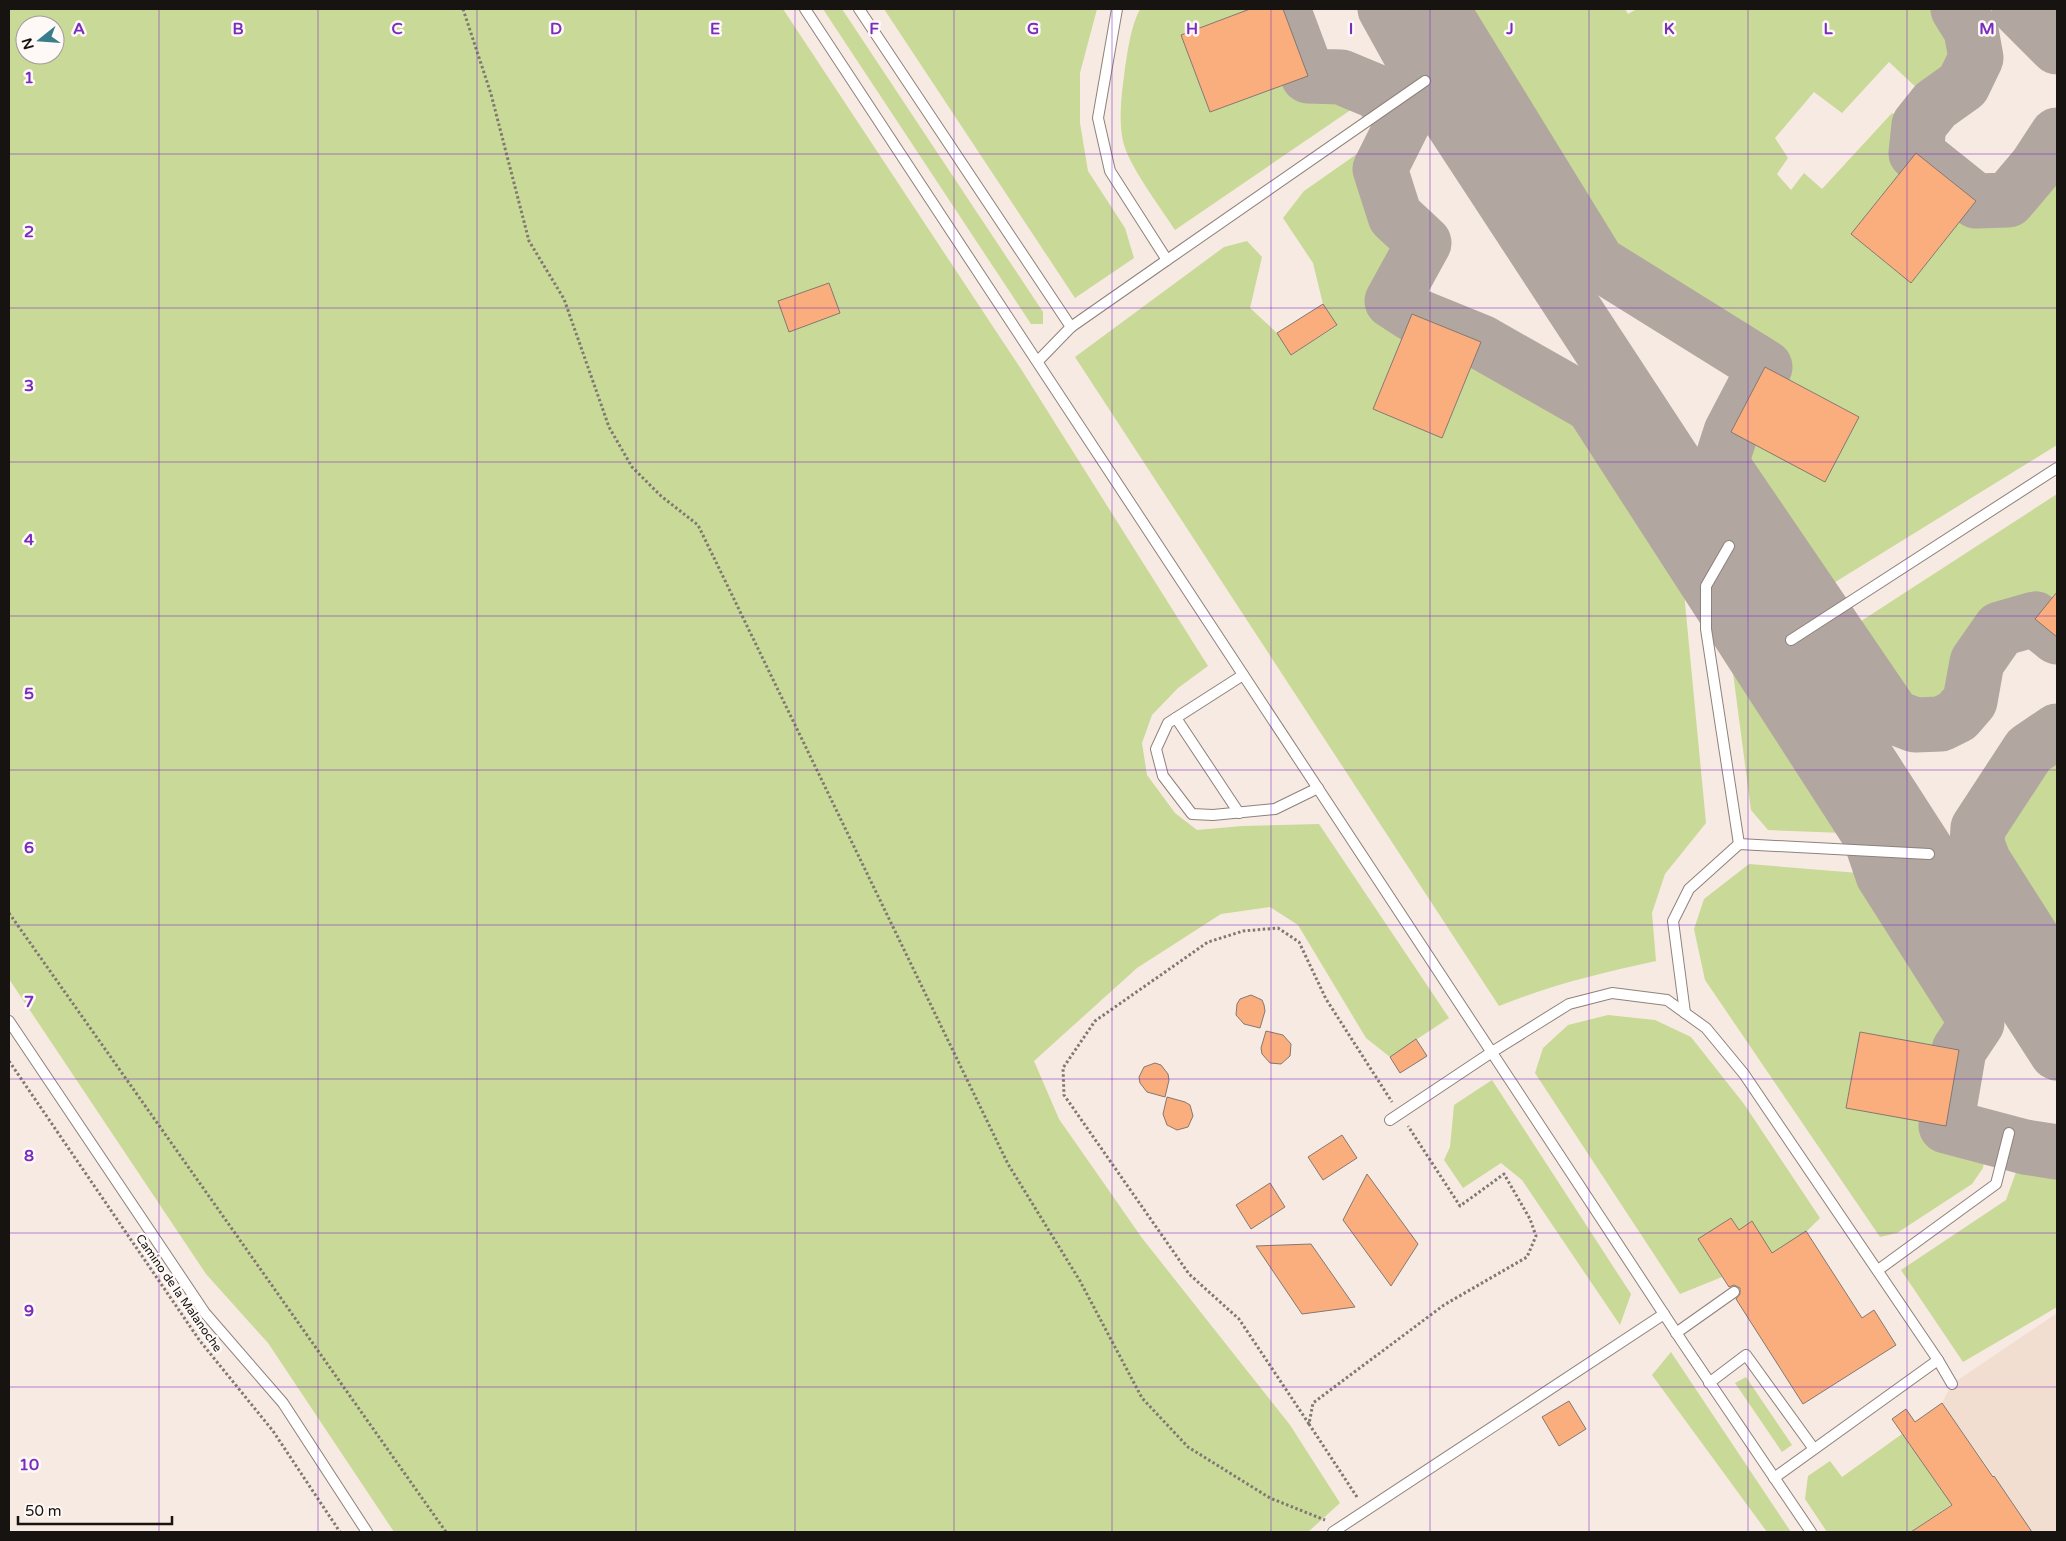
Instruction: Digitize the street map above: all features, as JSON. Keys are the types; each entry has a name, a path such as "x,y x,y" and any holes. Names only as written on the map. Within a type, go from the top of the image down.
{"lane":[{"path":"805,9 1709,1383 1811,1532"},
{"path":"859,9 1071,327"},
{"path":"1117,9 1098,118 1110,171 1167,260"},
{"path":"1038,361 1071,327 1425,81"},
{"path":"1791,640 2057,468"},
{"path":"1730,546 1706,586 1706,629 1739,844"},
{"path":"1243,675 1168,723 1156,749 1163,776 1192,814 1212,815 1275,809 1318,788"},
{"path":"1176,718 1239,813"},
{"path":"1685,1013 1673,921 1690,889 1739,844 1929,854"},
{"path":"1390,1120 1492,1052 1570,1004 1612,993 1667,1000 1706,1028 1744,1074 1878,1270 1952,1384"},
{"path":"9,1021 205,1313 283,1403 367,1532"},
{"path":"1878,1270 1996,1184 2009,1133"},
{"path":"1676,1333 1734,1292"},
{"path":"1337,1530 1664,1314"},
{"path":"1709,1383 1746,1355 1814,1449"},
{"path":"1774,1478 1938,1360"}],"path":[{"path":"463,9 491,94 530,241 564,299 609,427 632,467 661,496 698,525 1008,1164 1080,1281 1142,1398 1188,1447 1270,1498 1337,1530"},
{"path":"9,913 446,1532"},
{"path":"1309,1424 1313,1404 1444,1305 1527,1256 1536,1236 1530,1219 1504,1174 1460,1206 1326,999 1298,942 1278,928 1243,931 1208,942 1095,1021 1063,1068 1064,1095 1189,1274 1239,1318 1309,1424 1366,1510"},
{"name":"Camino de la Malanoche","path":"9,1061 200,1342 273,1431 340,1532"}],"shaded area":[{"path":"2057,1313 2057,1532 2032,1532 1942,1403 1952,1384"}],"green space":[{"path":"9,9 783,9 1021,369 1208,666 1178,688 1152,715 1142,743 1147,775 1175,813 1197,830 1242,826 1319,824 1449,1018 1390,1057 1366,1038 1298,925 1270,907 1221,914 1137,968 1034,1061 1059,1119 1142,1238 1290,1425 1340,1503 1308,1532 394,1532 268,1343 206,1274 9,979"},
{"path":"823,9 842,9 1043,312 1043,324 1031,324"},
{"path":"884,9 1097,9 1080,73 1080,123 1088,171 1125,228 1134,258 1075,298"},
{"path":"1140,9 1250,9 1181,35 1210,112 1308,76 1341,77 1377,92 1175,230 1131,162 1123,141 1121,104 1125,68 1132,30"},
{"path":"1442,9 1625,9 1628,14 1637,9 1958,9 1972,37 1974,55 1969,74 1957,90 1935,105 1889,62 1842,113 1814,92 1775,138 1788,158 1777,174 1791,190 1804,173 1822,189 1892,113 1919,125 1916,153 1851,234 1911,283 1976,201 2008,199 2036,167 2057,135 2057,445 1811,597 1721,463 1731,432 1825,481 1859,417 1765,367 1598,263"},
{"path":"1404,121 1380,169 1395,216 1424,243 1392,301 1412,314 1373,409 1442,438 1481,342 1592,405 1679,540 1706,823 1665,874 1652,913 1656,961 1557,986 1499,1006 1075,357 1224,247 1247,241 1262,257 1250,308 1277,333 1291,355 1337,326 1323,304 1313,263 1283,218 1304,191"},
{"path":"2057,494 2057,592 2035,619 2000,629 1977,662 1970,701 1957,716 1941,724 1915,725 1894,717 1838,636"},
{"path":"1725,612 1869,834 1768,830 1751,810"},
{"path":"2057,731 2057,977 1984,862 1977,844 1978,828 2029,750"},
{"path":"1749,864 1883,875 1977,1023 1959,1050 1860,1032 1846,1107 1946,1126 1987,1138 1983,1168 1972,1184 1897,1233 1880,1237 1705,980 1694,929 1704,899"},
{"path":"1608,1015 1655,1020 1691,1037 1744,1104 1820,1218 1807,1231 1763,1259 1751,1222 1739,1230 1731,1218 1698,1239 1722,1277 1680,1294 1535,1073 1543,1048 1568,1025"},
{"path":"1492,1080 1631,1294 1620,1325 1522,1180 1501,1163 1463,1188 1444,1160 1450,1147 1454,1105"},
{"path":"2025,1147 2057,1152 2057,1307 1963,1362 1901,1270 2006,1200"},
{"path":"1671,1352 1791,1532 1767,1532 1652,1375"},
{"path":"1746,1377 1792,1445 1782,1452 1735,1383"},
{"path":"1902,1434 1952,1504 1911,1532 1827,1532 1805,1499 1808,1476 1830,1461 1842,1477"}],"building":[{"path":"1250,9 1283,9 1308,76 1210,112 1181,35"},
{"path":"1916,153 1976,201 1911,283 1851,234"},
{"path":"829,283 840,313 789,332 778,301"},
{"path":"1323,304 1337,325 1291,355 1277,333"},
{"path":"1412,314 1481,342 1442,438 1373,409"},
{"path":"1765,367 1859,417 1825,482 1731,432"},
{"path":"2057,592 2057,637 2035,619"},
{"path":"1251,995 1262,1000 1264,1005 1265,1011 1260,1028 1244,1024 1236,1015 1237,1004 1240,999"},
{"path":"1266,1031 1283,1035 1291,1044 1290,1056 1281,1064 1270,1063 1262,1054 1261,1048"},
{"path":"1860,1032 1959,1050 1946,1126 1846,1108"},
{"path":"1416,1039 1427,1056 1400,1073 1390,1057"},
{"path":"1155,1063 1161,1065 1168,1074 1169,1080 1165,1097 1147,1092 1140,1083 1139,1077 1144,1067"},
{"path":"1167,1097 1190,1105 1193,1116 1188,1127 1177,1130 1167,1125 1163,1114"},
{"path":"1342,1135 1357,1158 1323,1180 1308,1157"},
{"path":"1367,1174 1418,1244 1391,1286 1343,1220"},
{"path":"1270,1183 1285,1207 1251,1229 1236,1205"},
{"path":"1731,1218 1739,1230 1752,1221 1772,1253 1806,1231 1862,1318 1874,1310 1896,1345 1803,1404 1736,1299 1740,1294 1740,1288 1734,1285 1729,1287 1698,1239"},
{"path":"1311,1244 1355,1307 1302,1314 1256,1246"},
{"path":"1569,1401 1586,1429 1559,1446 1542,1417"},
{"path":"1942,1403 2032,1532 1911,1532 1952,1505 1892,1419 1906,1409 1915,1422"}],"taxiway":[{"path":"1283,9 1308,76 1341,77 1377,92 1404,121 1380,169 1395,216 1424,243 1392,301 1412,314 1481,342 1592,405 1869,834 1883,875 1977,1023 1959,1050 1946,1126 2025,1147 2057,1152"},
{"path":"1385,9 1425,81 1791,640 2057,1053"},
{"path":"1442,9 1598,263 1765,367 1731,432 1721,463 1894,717 1915,725 1941,724 1957,716 1970,701 1977,662 2000,629 2035,619 2057,637"},
{"path":"1958,9 1971,30 1976,58 1963,85 1935,105 1919,125 1916,153 1976,201 2008,200 2036,167 2057,135"},
{"path":"2019,9 2057,47"},
{"path":"2057,731 2029,750 1978,828 1977,844 1984,862 2057,977"}]}
